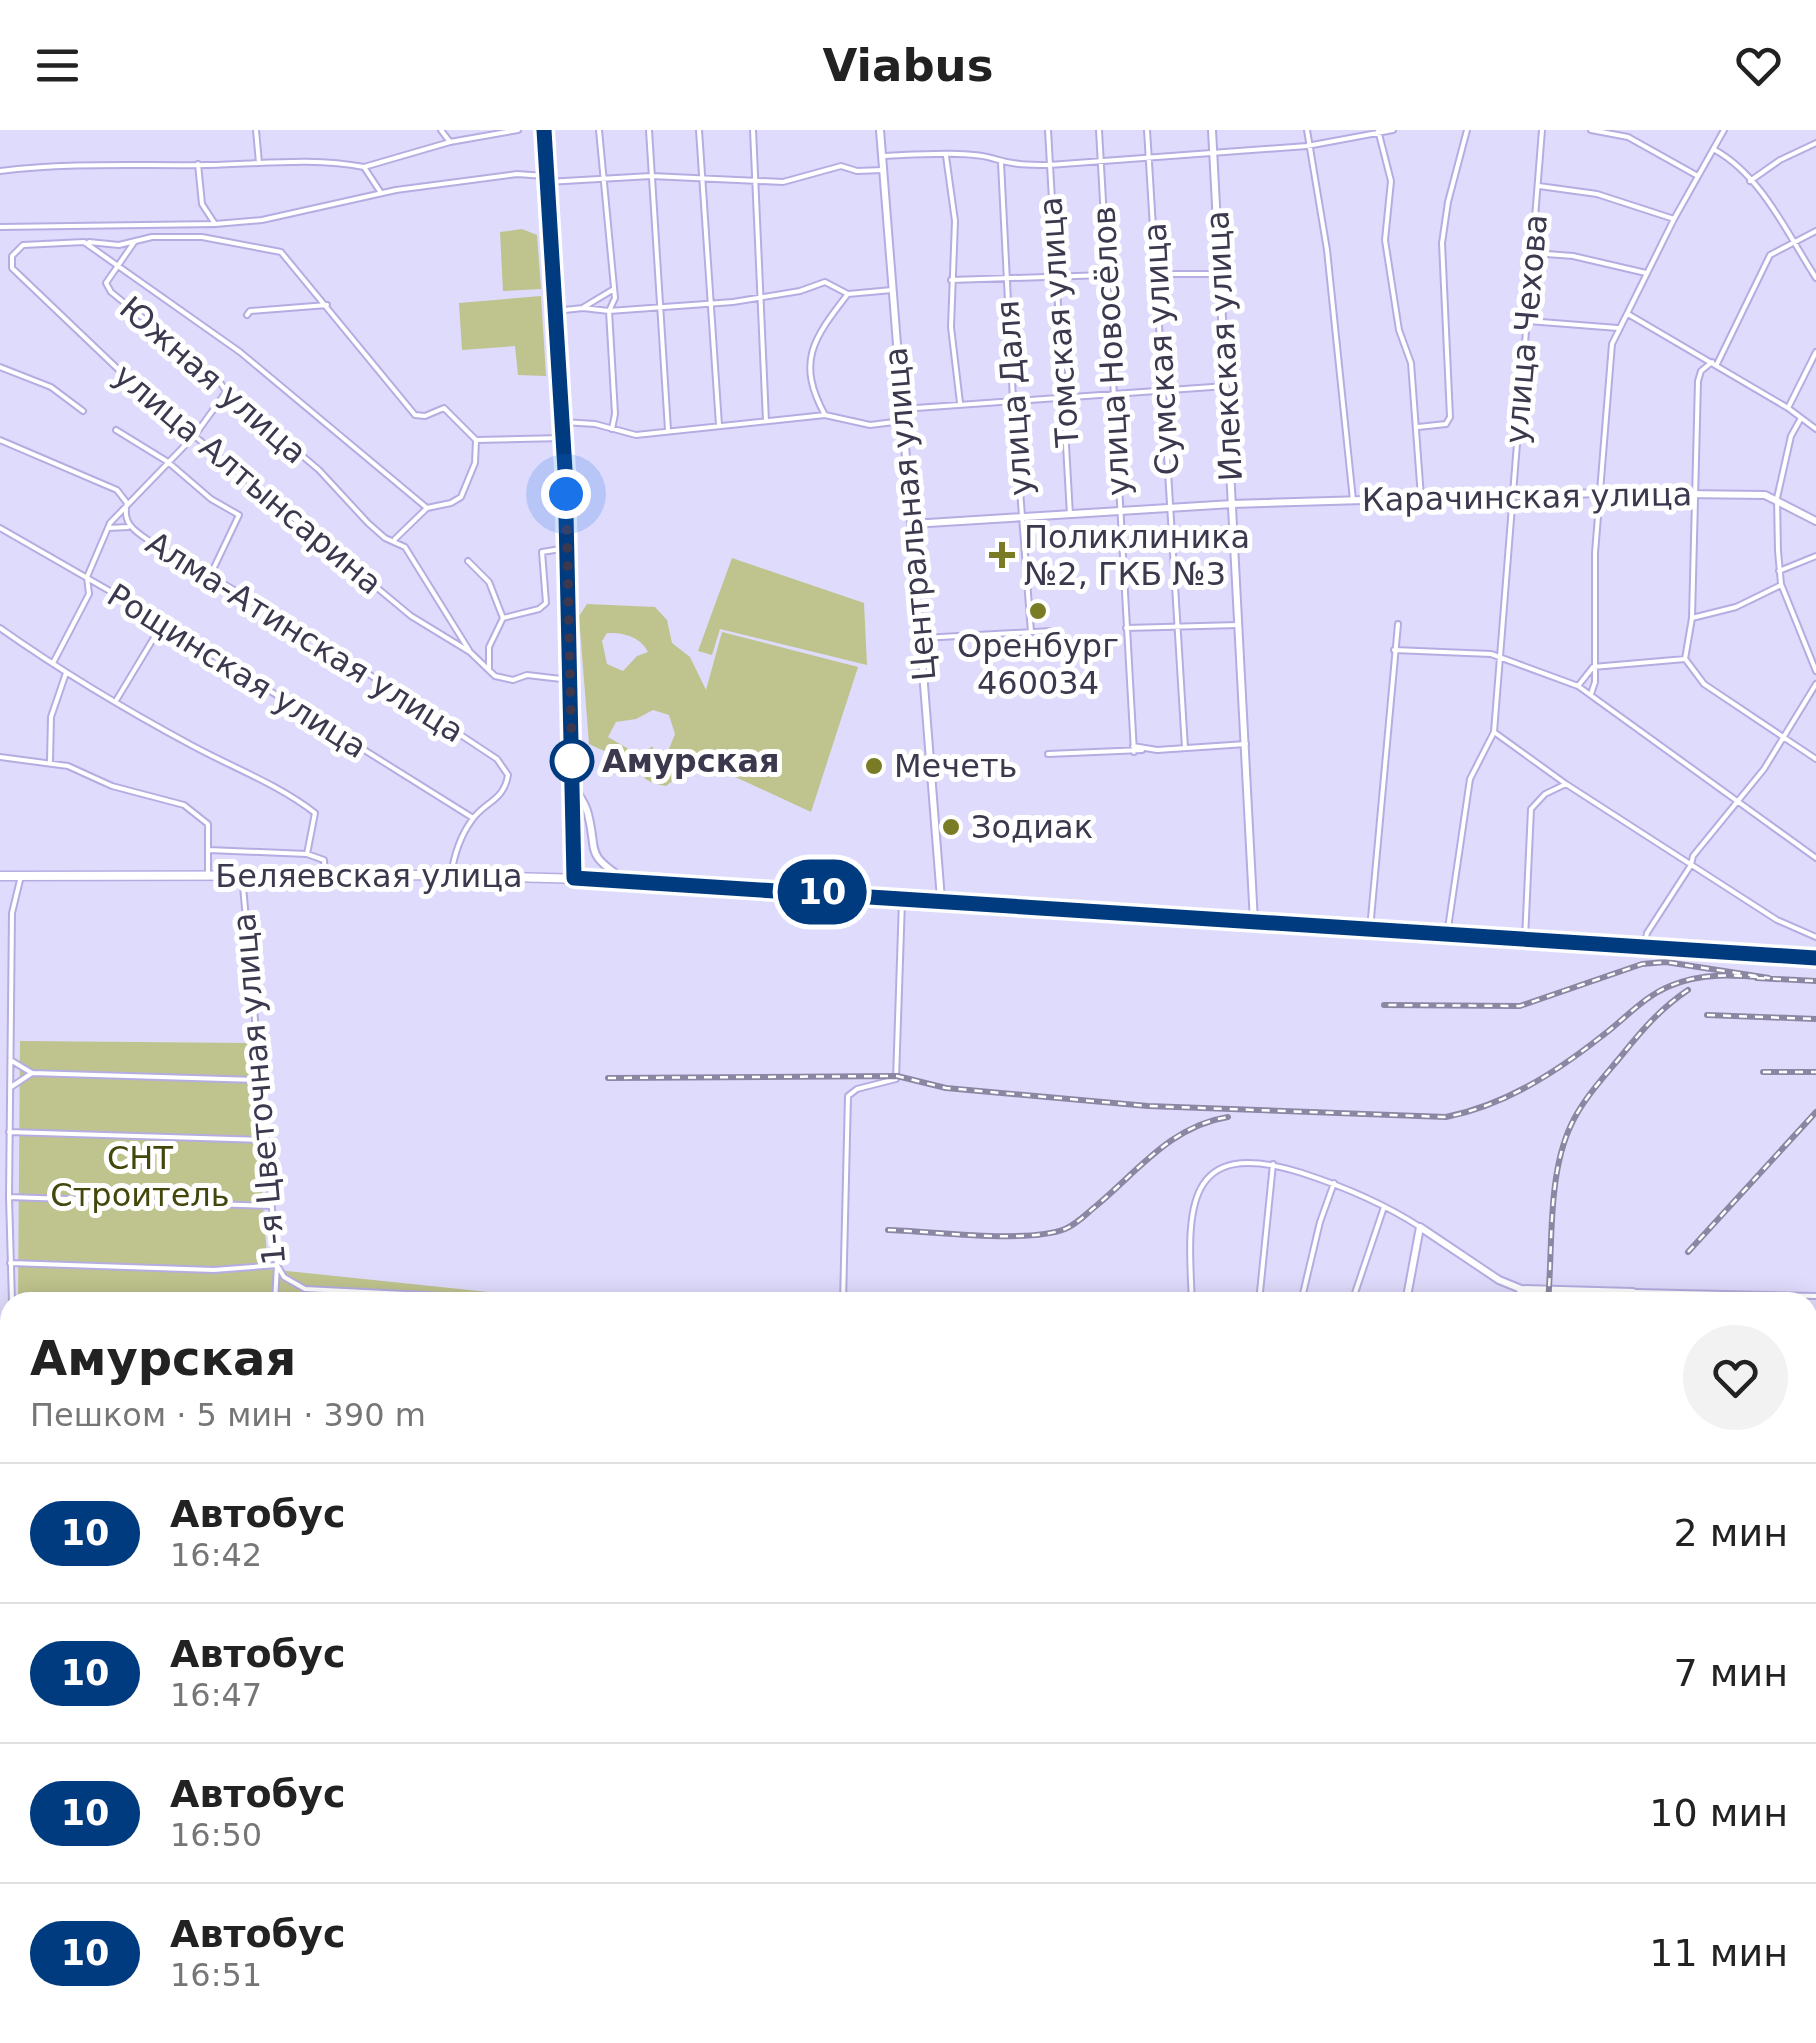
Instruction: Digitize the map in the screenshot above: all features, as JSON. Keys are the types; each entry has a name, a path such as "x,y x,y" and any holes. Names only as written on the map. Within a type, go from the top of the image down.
{"main road":[{"name":"Беляевская улица","path":"0,876 451,875 625,880 1816,958"}],"street":[{"path":"256,130 258,162"},
{"path":"441,130 450,142"},
{"path":"0,171 151,162 326,160 364,167 450,142 518,130"},
{"path":"544,130 564,438 574,878"},
{"path":"599,130 615,298 622,311"},
{"path":"649,130 668,430"},
{"path":"699,130 719,425"},
{"path":"753,130 766,421"},
{"name":"Центральная улица","path":"880,130 941,899"},
{"name":"Томская улица","path":"1048,130 1070,515"},
{"name":"улица Новосёлов","path":"1099,130 1134,749"},
{"name":"Сумская улица","path":"1147,130 1185,748"},
{"name":"Илекская улица","path":"1212,130 1254,922"},
{"path":"1307,130 1327,250 1353,500"},
{"path":"882,156 994,158 1001,163 1050,165 1307,146 1393,130"},
{"path":"1418,427 1446,424 1450,417 1442,244 1448,202 1467,130"},
{"path":"1591,130 1628,137 1696,175"},
{"path":"1628,137 1630,130"},
{"path":"1591,694 1612,344 1696,175 1724,130"},
{"name":"улица Чехова","path":"1447,936 1470,779 1494,732 1516,495 1513,482 1542,131"},
{"path":"1379,132 1391,180 1386,240 1392,292 1411,363 1420,497"},
{"path":"1750,181 1780,160 1816,143"},
{"path":"1715,150 1750,181 1816,278"},
{"path":"946,156 956,260 951,280 950,327 960,403"},
{"name":"улица Даля","path":"1001,163 1013,400 1031,632"},
{"path":"198,164 202,204 216,224"},
{"path":"0,226 216,224 268,219 381,193 517,174 547,179 651,176 783,182 841,166 857,171 883,170"},
{"path":"364,167 381,193"},
{"path":"1539,186 1597,194 1674,218"},
{"path":"1701,372 1714,364 1770,255 1816,231"},
{"path":"84,242 119,244 152,237 202,237 281,252 415,415 424,416 444,408 476,440 564,438"},
{"path":"84,242 118,265 135,241"},
{"name":"улица Алтынсарина","path":"84,242 23,246 12,256 12,268 133,384 412,616 470,652 495,676 513,680 526,675 570,680"},
{"path":"1533,253 1573,256 1647,273"},
{"name":"Южная улица","path":"427,508 240,352 118,265 106,283 110,292 217,378 226,392 320,470 368,523 385,538 395,540 424,572 470,652"},
{"path":"1156,274 1220,274"},
{"path":"951,280 1108,275"},
{"path":"555,311 583,308 609,312 708,301 733,302 758,295 800,292 825,282 848,294 892,290"},
{"path":"583,308 614,289"},
{"path":"825,415 813,396 811,344 848,294"},
{"path":"612,429 615,414 609,312 615,298"},
{"path":"247,315 327,305"},
{"path":"1627,313 1788,408 1816,429"},
{"path":"1528,321 1618,328"},
{"path":"1788,408 1816,352"},
{"path":"1700,356 1692,618 1685,659 1688,668 1704,684 1816,759"},
{"path":"0,367 51,388 83,411"},
{"path":"902,409 1226,386"},
{"path":"53,663 89,594 88,577 105,532 127,502 195,435 226,392"},
{"path":"562,422 636,435 825,415 870,424 903,420"},
{"path":"1801,418 1791,436 1777,498 1779,571 1816,671"},
{"path":"116,430 168,462 211,499 239,515 209,578"},
{"name":"Алма-Атинская улица","path":"0,440 92,476 117,490 127,502 124,514 130,527 209,578 299,628 497,758 508,776 506,784 496,800 472,818"},
{"path":"395,540 427,508 452,503 461,496 475,463 476,440"},
{"name":"Карачинская улица","path":"912,524 1232,504 1600,494 1777,498 1816,521"},
{"path":"105,532 114,525 130,527"},
{"name":"Рощинская улица","path":"0,528 88,577 472,818"},
{"path":"503,618 539,610 546,603 542,552 568,548"},
{"path":"1779,571 1816,556"},
{"path":"468,561 488,582 503,618 489,647 489,670"},
{"path":"1692,618 1736,607 1781,584"},
{"path":"1370,930 1398,624"},
{"path":"116,700 161,626"},
{"path":"1126,628 1238,626"},
{"path":"0,628 66,674 261,782 288,792 315,814 308,854"},
{"path":"920,638 1052,631"},
{"path":"1394,650 1454,651 1502,658 1578,686 1816,858"},
{"path":"1578,686 1593,667 1685,659"},
{"path":"50,761 51,717 66,674"},
{"path":"1644,946 1647,933 1691,865 1692,856 1764,769 1816,684"},
{"path":"1494,732 1566,784 1776,920 1816,936"},
{"path":"1048,754 1246,744"},
{"path":"0,757 50,761 112,786 184,805 208,824 208,875"},
{"path":"572,783 587,808 590,846 625,880"},
{"path":"1525,939 1532,810 1545,794 1566,784"},
{"path":"451,875 454,856 472,818"},
{"path":"209,850 308,854 324,860 326,877"},
{"name":"1-я Цветочная улица","path":"242,875 277,1266 275,1292"},
{"path":"10,1292 12,913 21,876"},
{"path":"843,1292 848,1096 857,1089 896,1079 902,896"},
{"path":"0,958 11,958"},
{"path":"0,1022 10,1022"},
{"path":"10,1058 15,1066 32,1073 258,1080"},
{"path":"0,1091 9,1090 32,1073"},
{"path":"9,1132 264,1140"},
{"path":"0,1159 9,1159"},
{"path":"1192,1292 1193,1207 1206,1180 1224,1166 1248,1160 1334,1183 1384,1206 1485,1271 1521,1289 1633,1292"},
{"path":"1260,1292 1273,1164"},
{"path":"1304,1292 1320,1222 1334,1183"},
{"path":"8,1197 272,1206"},
{"path":"1355,1292 1384,1206"},
{"path":"0,1224 9,1224"},
{"path":"1408,1292 1420,1227"},
{"path":"10,1263 214,1270 277,1266 284,1277 305,1290 349,1292"},
{"path":"0,1290 10,1289"}],"green space":[{"path":"522,229 537,235 541,289 503,291 500,232"},
{"path":"541,296 546,376 518,375 515,346 462,350 459,303"},
{"path":"732,558 864,603 867,665 720,629 712,655 698,651"},
{"path":"587,604 655,607 667,620 672,643 690,657 706,690 722,632 858,667 811,812 705,763 689,773 684,766 678,768 679,776 666,786 656,784 645,778 637,766 589,744 579,616","holes":["607,633 631,637 648,652 637,656 623,671 607,664 602,641","653,710 669,715 675,734 667,754 655,762 651,759 653,746 642,753 608,737 616,722 636,719"]},
{"name":"СНТ Строитель","path":"20,1041 251,1043 268,1269 488,1292 18,1292"}],"railway":[{"path":"608,1078 897,1076 946,1088 1148,1106 1446,1117 1468,1112 1528,1086 1566,1063 1643,1002 1670,986 1706,977 1769,978 1666,962 1642,964 1520,1006 1384,1005"},
{"path":"1757,978 1816,981"},
{"path":"1548,1292 1554,1189 1571,1125 1588,1097 1637,1037 1688,990"},
{"path":"1707,1015 1816,1019"},
{"path":"1763,1072 1816,1072"},
{"path":"1688,1252 1816,1112"},
{"path":"888,1230 1027,1236 1065,1229 1172,1140 1228,1117"}],"bus line":[{"name":"10","path":"544,130 567,518 574,878 1816,958"}],"place":[{"name":"Поликлиника №2, ГКБ №3","path":"1002,555"},
{"name":"Оренбург 460034","path":"1038,611"},
{"name":"Амурская","path":"572,761"},
{"name":"Мечеть","path":"874,766"},
{"name":"Зодиак","path":"951,827"}],"route":[{"path":"566,494 572,761"}]}
